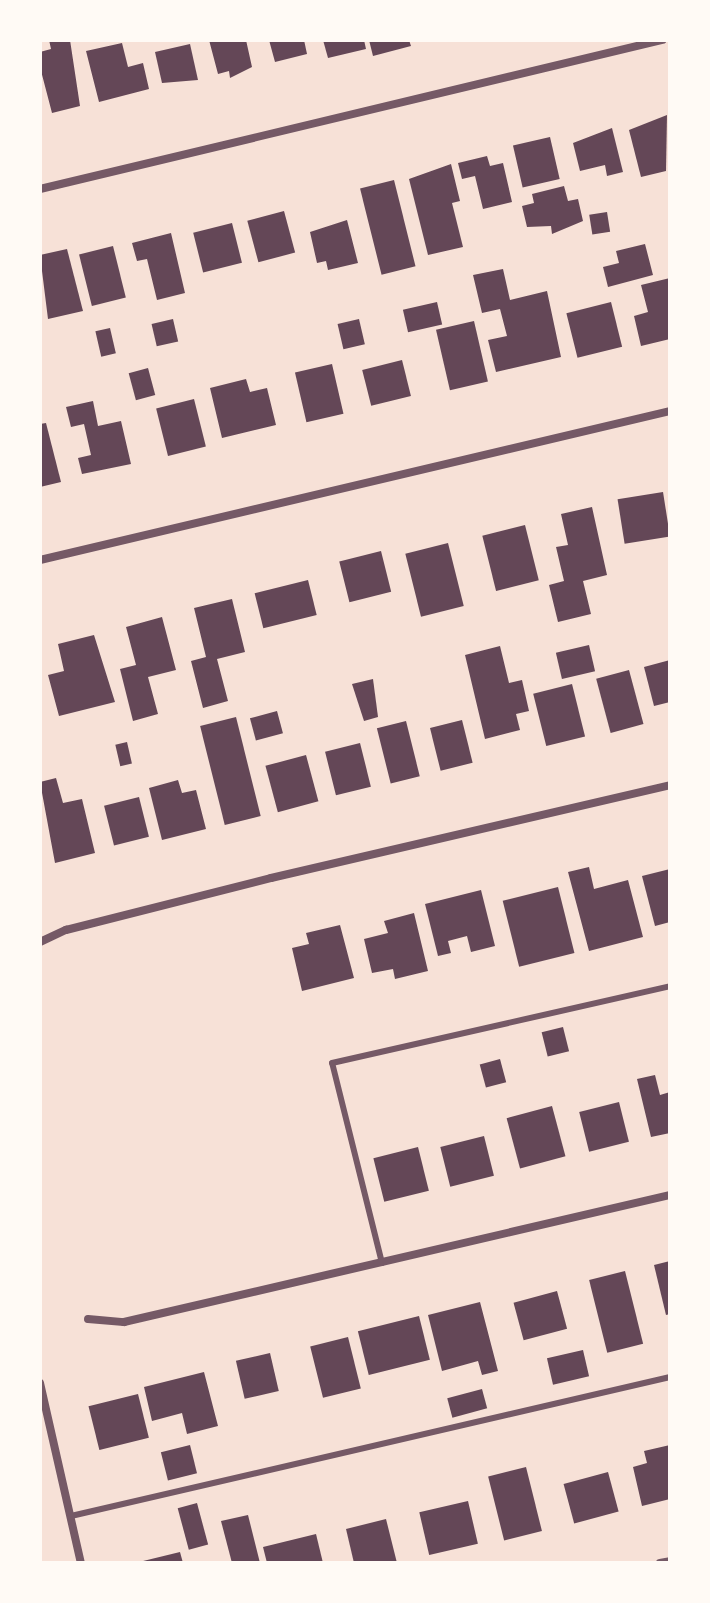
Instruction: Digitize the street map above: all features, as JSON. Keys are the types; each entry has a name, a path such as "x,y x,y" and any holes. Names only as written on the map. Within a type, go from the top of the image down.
{"street":[{"path":"40,189 662,40"},
{"path":"40,560 670,411"},
{"path":"40,942 66,930 256,882 670,785"},
{"path":"88,1319 124,1322 670,1195"},
{"path":"40,1383 81,1563"},
{"path":"660,1563 670,1561"}],"lane":[{"path":"382,1264 332,1063 670,986"},
{"path":"71,1516 670,1377"}],"building":[{"path":"49,40 70,40 80,106 52,113 40,67 40,52 51,49"},
{"path":"209,40 246,40 252,67 230,78 229,71 218,74"},
{"path":"269,40 304,40 307,54 275,62"},
{"path":"323,40 364,40 366,49 328,58"},
{"path":"369,40 409,40 411,46 373,56"},
{"path":"122,43 128,67 143,63 149,89 99,102 86,51"},
{"path":"190,44 198,80 162,83 155,52"},
{"path":"667,115 666,171 641,177 629,130"},
{"path":"612,128 623,172 607,176 605,165 580,171 573,143"},
{"path":"550,137 560,179 523,187 513,146"},
{"path":"487,156 490,166 503,163 512,202 483,209 475,176 462,179 458,163"},
{"path":"451,164 460,201 452,203 463,247 428,255 409,179"},
{"path":"394,180 416,266 382,275 360,188"},
{"path":"564,186 568,201 578,199 583,221 552,234 551,226 527,227 522,206 534,203 532,194"},
{"path":"284,211 295,253 258,262 247,221"},
{"path":"607,212 610,232 592,235 589,215"},
{"path":"347,220 358,263 328,270 326,261 317,263 310,232"},
{"path":"232,223 242,263 203,272 193,233"},
{"path":"171,233 185,293 157,300 147,259 137,261 132,243"},
{"path":"645,244 653,275 608,287 603,267 619,263 616,251"},
{"path":"113,246 126,297 92,306 79,254"},
{"path":"67,249 83,311 48,319 40,255"},
{"path":"503,269 510,300 547,291 561,357 496,372 488,340 507,336 500,309 482,313 473,275"},
{"path":"670,278 670,339 641,346 634,316 648,312 641,285"},
{"path":"437,302 442,324 408,332 403,310"},
{"path":"611,302 622,347 577,358 566,313"},
{"path":"173,319 178,341 157,346 152,324"},
{"path":"359,319 365,344 343,349 338,324"},
{"path":"474,321 488,381 450,390 436,330"},
{"path":"110,328 116,353 101,357 95,331"},
{"path":"402,360 411,396 371,406 362,370"},
{"path":"332,364 343,414 306,422 295,373"},
{"path":"148,368 155,395 136,400 129,373"},
{"path":"246,379 250,392 267,388 276,425 222,438 210,388"},
{"path":"194,399 206,447 168,456 156,408"},
{"path":"93,401 98,426 121,421 131,464 82,474 78,458 91,455 84,424 71,427 66,407"},
{"path":"46,423 61,482 40,487 40,424"},
{"path":"663,492 670,536 625,544 618,499"},
{"path":"592,507 607,575 583,581 591,614 558,622 549,585 564,581 556,547 568,545 561,514"},
{"path":"525,525 539,580 496,591 482,536"},
{"path":"448,543 464,606 421,617 405,554"},
{"path":"381,551 391,592 349,602 339,561"},
{"path":"308,580 317,615 263,628 255,593"},
{"path":"232,599 245,652 217,659 228,701 203,708 191,661 206,657 194,608"},
{"path":"162,617 176,670 148,677 158,714 133,721 120,669 136,665 126,627"},
{"path":"94,635 115,702 59,716 48,675 64,671 58,644"},
{"path":"589,645 595,671 562,679 556,653"},
{"path":"500,646 509,683 522,680 529,711 516,714 520,730 485,739 465,655"},
{"path":"670,660 670,702 654,706 644,667"},
{"path":"629,670 643,724 611,733 596,679"},
{"path":"373,679 378,717 364,721 352,684"},
{"path":"572,684 585,736 546,746 533,694"},
{"path":"277,711 283,733 256,740 250,718"},
{"path":"236,717 261,816 225,825 200,726"},
{"path":"462,720 473,763 441,771 430,728"},
{"path":"406,721 420,776 391,784 377,728"},
{"path":"127,742 132,763 120,766 115,745"},
{"path":"360,743 371,787 336,795 325,752"},
{"path":"306,755 318,801 278,812 265,766"},
{"path":"56,778 63,803 82,799 95,853 55,863 40,782"},
{"path":"178,780 182,793 196,790 206,829 162,840 149,788"},
{"path":"139,797 149,837 114,845 104,806"},
{"path":"589,867 594,889 628,880 643,937 589,951 568,872"},
{"path":"670,869 670,922 655,926 642,876"},
{"path":"558,887 574,953 519,967 503,901"},
{"path":"481,890 495,946 471,952 467,936 448,941 451,953 438,956 425,904"},
{"path":"414,913 428,971 395,979 393,969 372,973 364,939 388,933 384,921"},
{"path":"340,925 354,978 302,991 292,948 309,944 306,933"},
{"path":"563,1027 569,1051 548,1057 542,1032"},
{"path":"500,1059 506,1082 486,1088 480,1064"},
{"path":"655,1075 660,1095 670,1092 670,1133 651,1137 637,1079"},
{"path":"619,1102 629,1142 589,1152 579,1112"},
{"path":"552,1106 565,1156 520,1168 507,1118"},
{"path":"484,1136 494,1176 450,1187 440,1147"},
{"path":"418,1147 429,1191 384,1202 373,1158"},
{"path":"670,1261 670,1314 666,1315 654,1265"},
{"path":"625,1271 643,1344 607,1353 589,1280"},
{"path":"557,1291 567,1329 524,1340 514,1303"},
{"path":"480,1302 498,1371 482,1375 478,1361 442,1371 428,1315"},
{"path":"419,1316 430,1360 369,1375 358,1331"},
{"path":"348,1337 361,1388 323,1398 310,1346"},
{"path":"583,1350 589,1376 553,1385 547,1358"},
{"path":"270,1353 279,1391 245,1399 236,1361"},
{"path":"204,1372 218,1426 187,1434 182,1413 152,1421 144,1387"},
{"path":"482,1389 487,1408 452,1418 447,1398"},
{"path":"138,1394 149,1438 99,1450 89,1406"},
{"path":"190,1445 197,1473 168,1480 161,1452"},
{"path":"670,1445 670,1499 642,1506 633,1467 647,1463 644,1451"},
{"path":"526,1467 542,1531 504,1540 488,1476"},
{"path":"608,1472 619,1512 574,1524 564,1484"},
{"path":"468,1501 478,1544 429,1555 419,1512"},
{"path":"197,1503 208,1545 189,1550 178,1508"},
{"path":"248,1515 260,1563 232,1563 221,1521"},
{"path":"386,1519 397,1563 354,1563 346,1529"},
{"path":"316,1534 323,1563 267,1563 263,1547"},
{"path":"180,1552 183,1563 139,1563 139,1562"}]}
